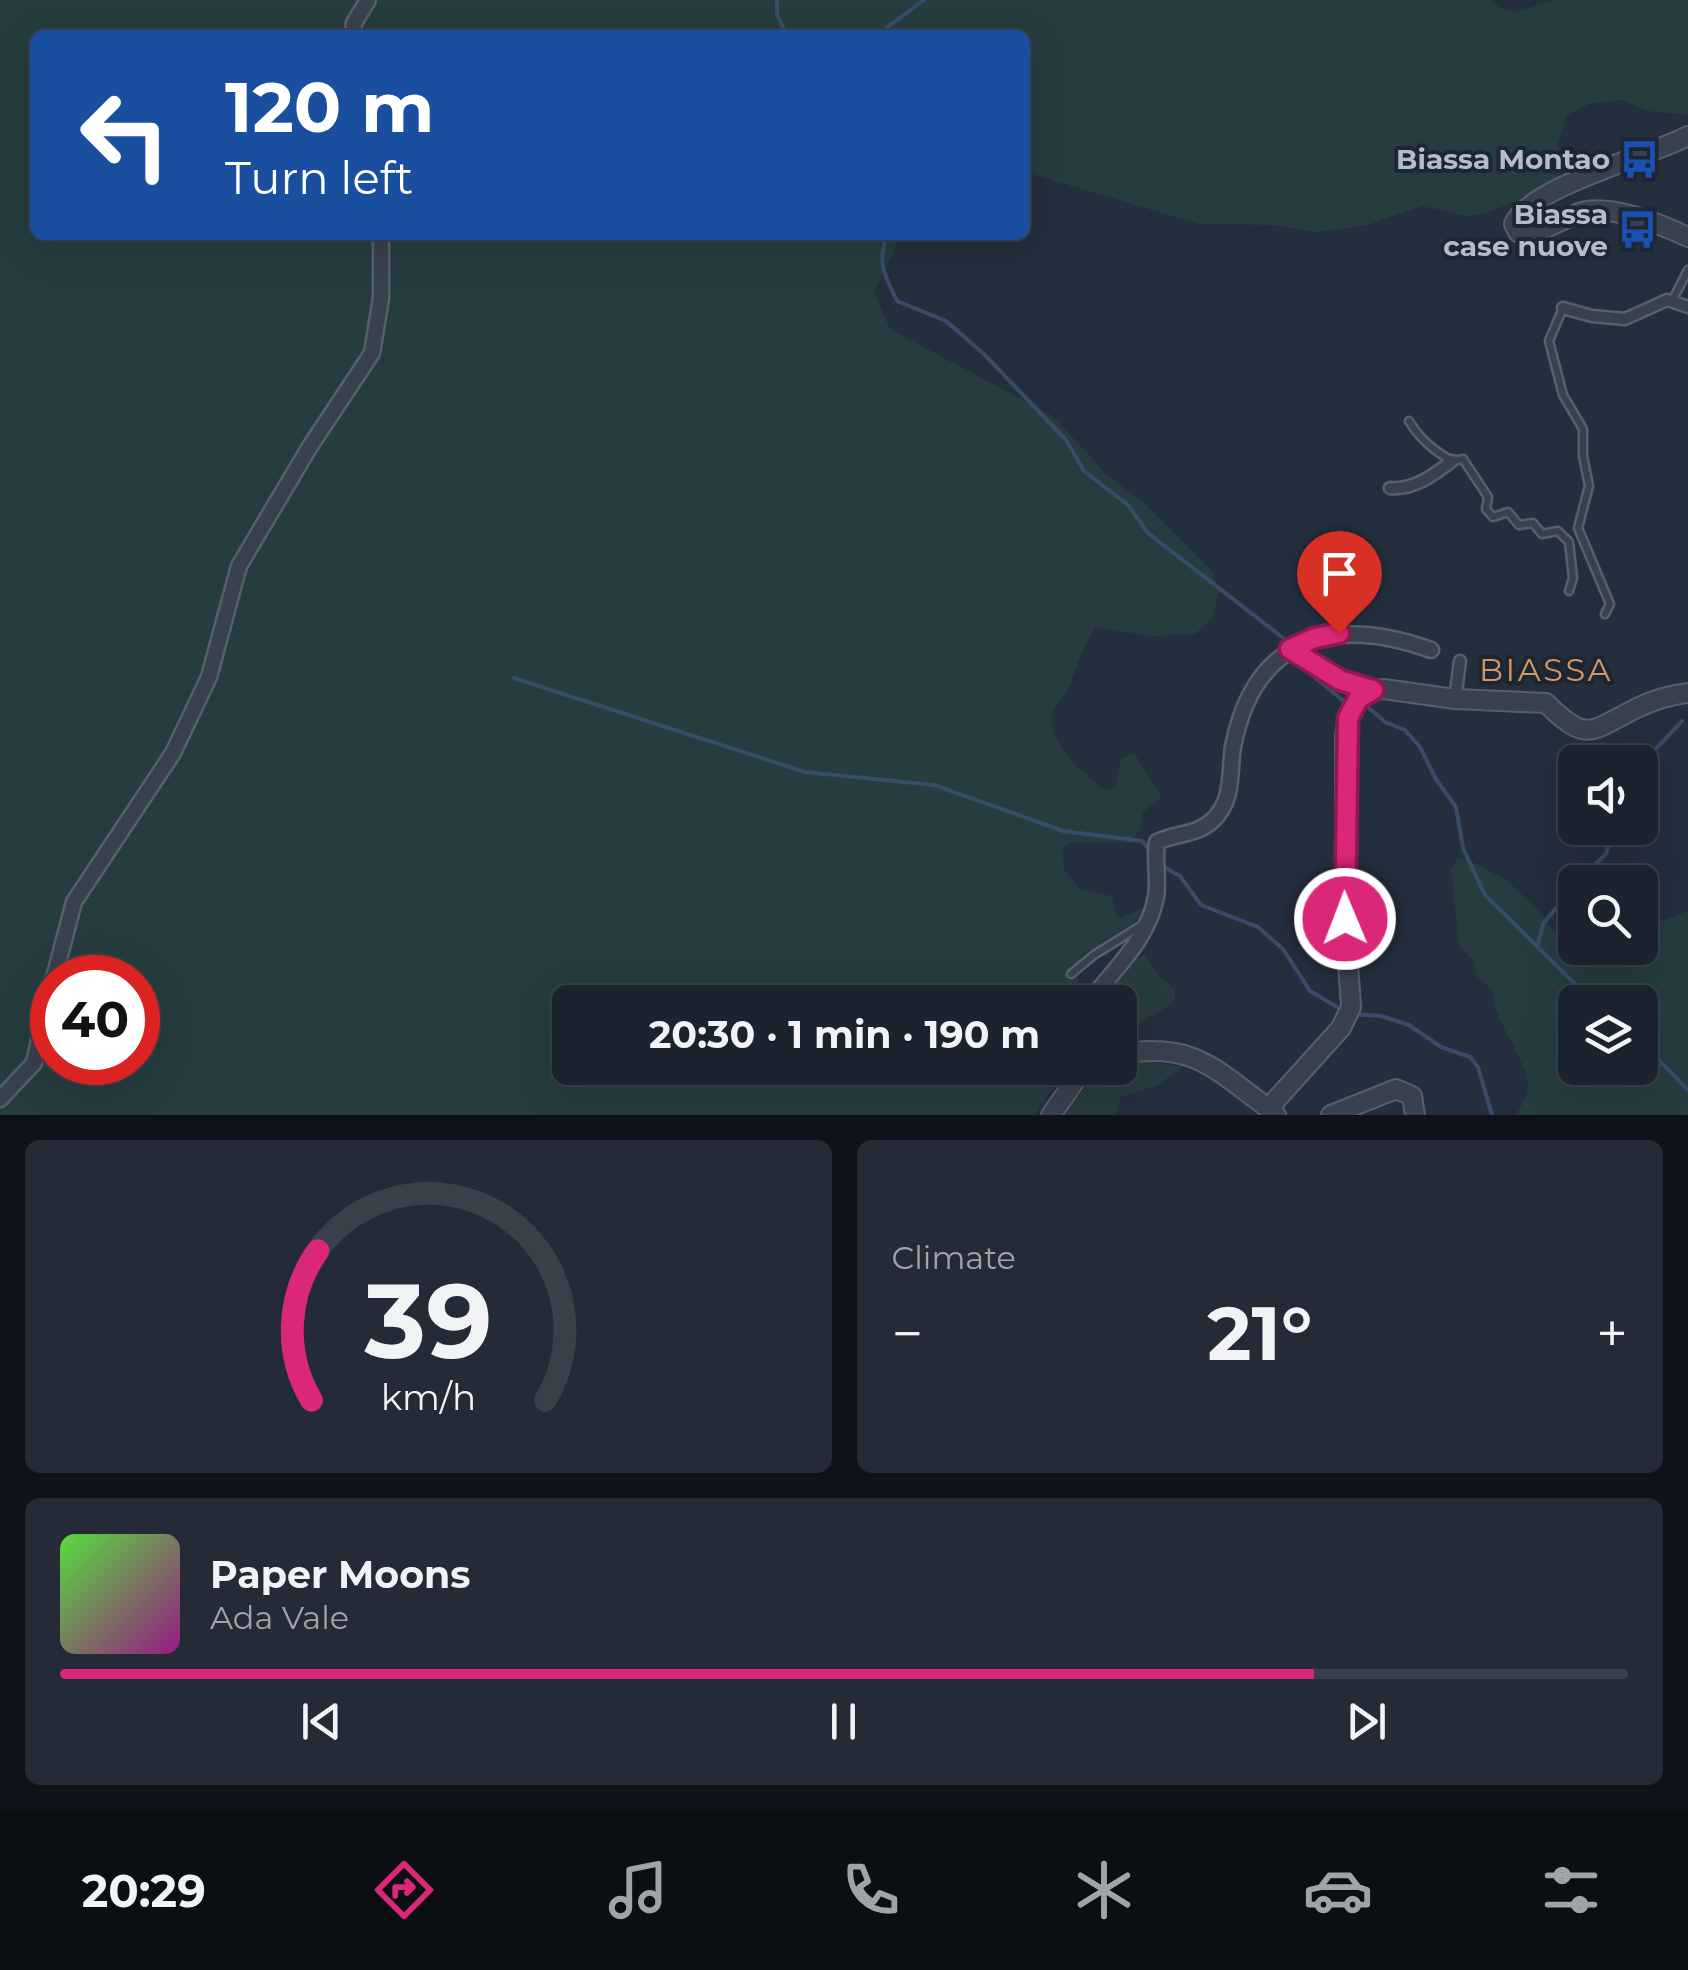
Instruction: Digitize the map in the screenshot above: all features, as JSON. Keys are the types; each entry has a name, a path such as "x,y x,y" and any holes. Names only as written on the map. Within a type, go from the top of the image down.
{"street":[{"path":"353,30 368,0"},
{"path":"1688,136 1547,196 1524,210 1514,224 1520,234 1529,234 1594,210 1611,211 1688,236"},
{"path":"60,955 74,902 173,753 209,677 239,566 309,448 372,353 381,298 381,240"},
{"path":"1563,308 1612,320 1625,319 1662,301 1688,307"},
{"path":"1390,488 1402,489 1417,483 1452,461"},
{"path":"1103,985 1138,942 1148,921 1157,892 1156,842 1192,833 1222,809 1231,780 1238,727 1253,688 1290,649 1339,633 1399,638 1431,650"},
{"path":"1290,649 1340,680 1373,690 1546,702 1561,718 1588,730 1606,726 1636,708 1688,693"},
{"path":"1456,698 1460,661"},
{"path":"1137,1053 1174,1050 1200,1060 1274,1113 1277,1098 1341,1028 1351,1007 1345,919 1345,736 1355,703 1373,690"},
{"path":"0,1098 30,1067"},
{"path":"1051,1115 1072,1085"},
{"path":"1331,1115 1396,1090 1412,1096 1415,1115"}],"lane":[{"path":"1672,301 1688,270"},
{"path":"1563,308 1550,341 1563,395 1584,428 1582,456 1589,486 1578,528 1607,590 1610,604 1605,614"},
{"path":"1409,421 1419,436 1452,461 1463,459 1488,497 1486,510 1493,517 1508,512 1519,526 1533,524 1542,534 1558,531 1569,542 1573,578 1569,591"},
{"path":"1072,974 1094,955 1148,921"}],"green space":[{"path":"0,0 1493,0 1500,8 1514,12 1556,0 1688,0 1688,115 1648,111 1623,100 1589,104 1566,116 1558,143 1561,178 1534,195 1485,213 1466,216 1422,206 1368,225 1317,232 1276,225 1199,224 1030,173 1030,30 30,30 30,240 897,240 874,292 890,329 1054,417 1107,475 1143,502 1211,570 1219,589 1213,617 1195,634 1150,636 1096,627 1069,689 1053,712 1052,724 1061,746 1104,790 1115,788 1121,759 1134,753 1162,797 1143,812 1140,830 1129,843 1069,842 1063,849 1064,869 1079,889 1112,896 1117,917 1140,909 1144,916 1080,957 1079,985 552,985 552,1085 1055,1085 1035,1115 0,1115"},
{"path":"1457,859 1466,859 1508,881 1537,909 1558,936 1558,965 1658,965 1658,924 1688,911 1688,1115 1516,1115 1527,1092 1524,1069 1499,1017 1493,991 1477,977 1473,960 1459,946 1451,870"},
{"path":"1145,955 1159,977 1175,989 1175,999 1169,1006 1137,1024 1137,985 1114,985 1136,959"},
{"path":"1137,1063 1183,1067 1156,1086 1121,1097 1115,1115 1063,1115 1088,1085 1137,1085"}],"waterway":[{"path":"777,0 777,15 784,30"},
{"path":"884,30 924,0"},
{"path":"886,240 883,269 897,301 946,321 985,355 1066,440 1084,471 1128,505 1148,533 1287,641"},
{"path":"1290,657 1346,703"},
{"path":"514,678 805,772 934,785 1063,831 1142,841 1150,851"},
{"path":"1363,703 1385,722 1405,730 1420,747 1456,807 1463,848 1485,895 1576,985"},
{"path":"1658,747 1682,721"},
{"path":"1595,865 1609,845"},
{"path":"1162,866 1180,876 1201,905 1258,927 1283,949 1310,991 1344,1011"},
{"path":"1538,944 1543,924 1558,906"},
{"path":"1353,1014 1381,1016 1409,1025 1441,1047 1470,1057 1478,1067 1492,1115"},
{"path":"1658,1059 1688,1090"}],"place":[{"name":"Biassa Montao","path":"1640,159"},
{"name":"Biassa case nuove","path":"1638,230"}],"district":[{"name":"BIASSA","path":"1546,670"}],"route":[{"path":"1339,633 1290,649 1340,680 1373,690 1358,699 1348,718 1345,736 1345,919"}]}
